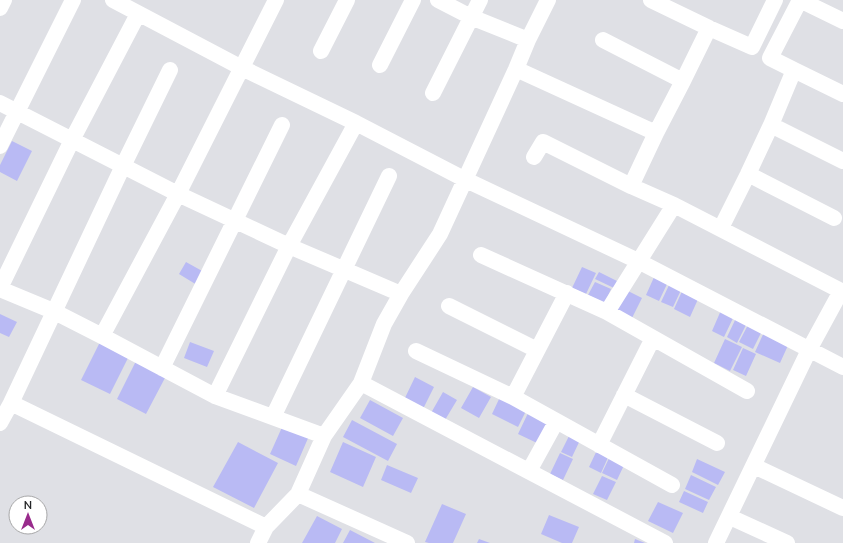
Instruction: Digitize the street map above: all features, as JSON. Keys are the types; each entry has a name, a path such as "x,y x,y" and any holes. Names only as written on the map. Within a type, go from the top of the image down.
{"street":[{"path":"0,8 4,0"},
{"path":"0,146 73,0"},
{"path":"112,0 242,68 356,123 466,180 638,261 810,348 843,367"},
{"path":"102,336 178,194 276,0"},
{"path":"321,51 347,0"},
{"path":"380,64 413,0"},
{"path":"438,0 471,16 528,40"},
{"path":"433,93 480,0"},
{"path":"258,543 266,527 298,494 324,436 361,383 384,324 401,294 440,234 466,180 528,40 548,0"},
{"path":"651,0 752,47 775,0"},
{"path":"843,20 800,0 770,58 843,94"},
{"path":"138,14 72,140 0,289 53,311 215,396 324,436"},
{"path":"631,186 656,132 709,28"},
{"path":"603,40 683,81"},
{"path":"516,69 656,132"},
{"path":"0,423 11,403 122,166 170,70"},
{"path":"721,228 748,174 794,70"},
{"path":"0,103 178,194 289,246 401,294"},
{"path":"215,396 289,246 356,123"},
{"path":"162,368 282,125"},
{"path":"770,125 843,161"},
{"path":"534,157 543,142 631,186 721,228 842,289 810,348 730,517 716,543"},
{"path":"748,174 834,218"},
{"path":"273,417 389,176"},
{"path":"606,312 674,205"},
{"path":"481,256 567,293 606,312 747,392"},
{"path":"513,397 567,293"},
{"path":"449,306 537,350"},
{"path":"599,445 653,338"},
{"path":"416,351 513,397 672,485"},
{"path":"361,383 665,543"},
{"path":"624,395 717,443"},
{"path":"11,403 266,527"},
{"path":"529,471 556,422"},
{"path":"754,466 843,508"},
{"path":"298,494 406,543"},
{"path":"730,517 787,543"}],"building":[{"path":"12,141 32,151 17,181 0,172 0,165"},
{"path":"186,262 204,272 197,285 179,274"},
{"path":"582,267 596,273 586,294 572,288"},
{"path":"599,272 617,281 614,288 595,279"},
{"path":"655,275 668,282 659,301 646,295"},
{"path":"595,282 611,289 605,303 588,295"},
{"path":"670,283 682,288 673,307 661,302"},
{"path":"683,289 699,297 690,317 674,309"},
{"path":"626,290 642,298 632,318 616,311"},
{"path":"722,308 735,314 724,337 712,331"},
{"path":"0,314 17,322 9,337 0,333"},
{"path":"737,316 748,321 737,343 727,337"},
{"path":"749,323 763,329 753,349 739,342"},
{"path":"765,330 790,341 780,363 755,352"},
{"path":"725,339 742,347 730,371 714,363"},
{"path":"101,340 130,354 110,394 81,380"},
{"path":"190,342 214,351 207,367 184,358"},
{"path":"743,348 756,354 746,376 733,370"},
{"path":"136,361 166,376 146,414 117,399"},
{"path":"415,377 434,387 422,411 403,402"},
{"path":"473,387 491,397 479,418 461,408"},
{"path":"443,392 457,400 445,420 431,413"},
{"path":"500,397 527,409 518,427 492,414"},
{"path":"370,400 403,418 393,436 360,418"},
{"path":"529,411 548,420 537,443 518,434"},
{"path":"352,420 397,444 388,461 343,437"},
{"path":"283,425 309,436 296,466 270,454"},
{"path":"571,432 582,436 572,457 561,452"},
{"path":"238,442 278,463 254,508 213,487"},
{"path":"343,442 376,457 363,487 330,472"},
{"path":"598,448 610,453 601,473 589,467"},
{"path":"560,453 573,459 563,480 550,474"},
{"path":"611,454 626,461 617,480 602,473"},
{"path":"697,459 725,472 718,485 692,472"},
{"path":"387,465 418,478 411,493 381,480"},
{"path":"691,475 716,487 709,500 685,489"},
{"path":"602,476 616,482 607,500 593,494"},
{"path":"684,491 708,502 703,513 679,502"},
{"path":"658,502 683,513 673,533 648,521"},
{"path":"442,504 466,514 453,543 425,542"},
{"path":"549,515 579,527 572,543 562,543 541,534"},
{"path":"317,516 342,529 335,543 302,543"},
{"path":"350,530 375,543 343,543"},
{"path":"479,539 490,543 477,543"},
{"path":"635,539 645,543 634,543"}]}
